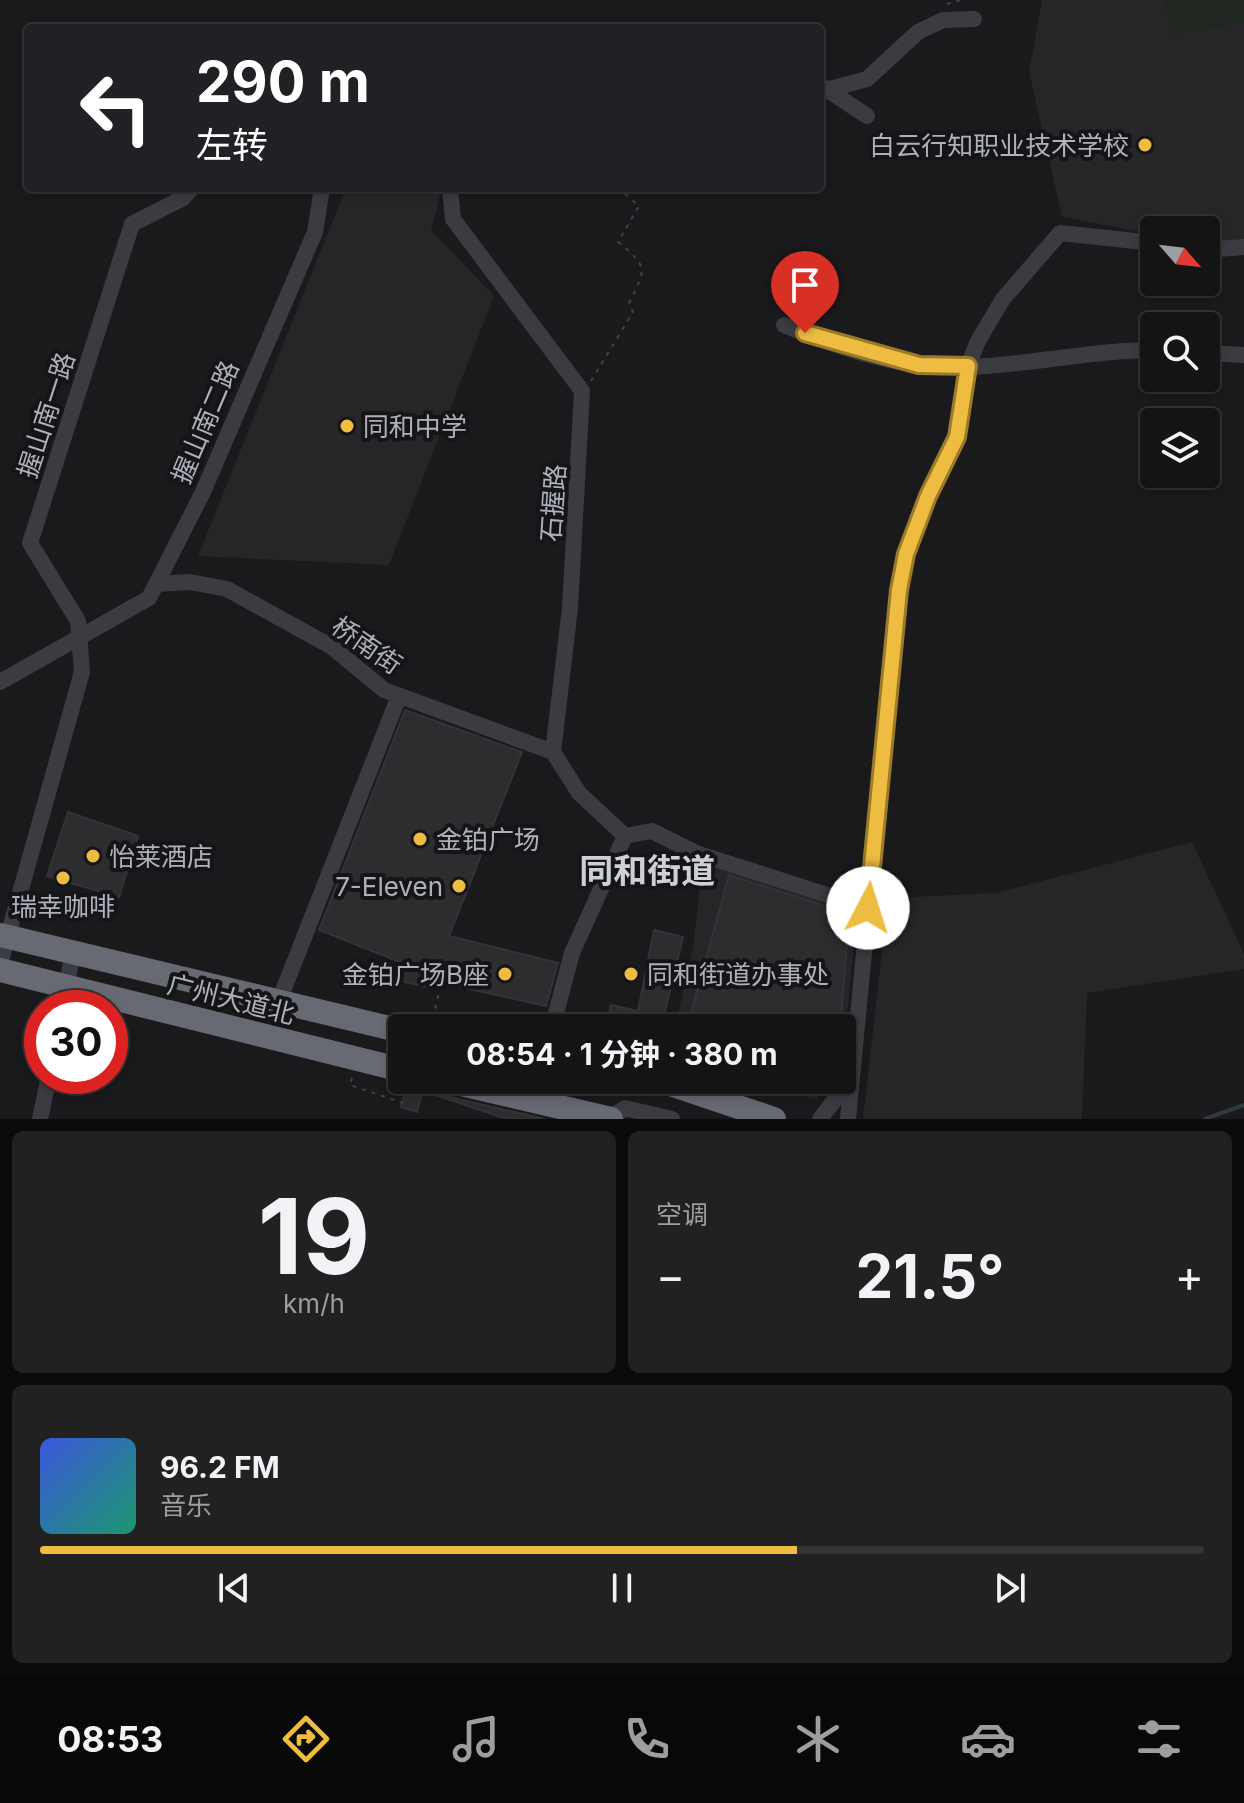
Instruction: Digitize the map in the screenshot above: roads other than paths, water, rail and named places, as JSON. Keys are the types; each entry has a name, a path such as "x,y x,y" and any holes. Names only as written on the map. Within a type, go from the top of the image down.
{"highway":[{"name":"广州大道北","path":"3,935 388,1028"},
{"name":"广州大道北","path":"0,967 47,990"},
{"name":"广州大道北","path":"128,1011 388,1066"},
{"path":"504,1094 610,1119"},
{"path":"698,1094 764,1117"}],"street":[{"path":"825,88 867,79 918,32 943,20 974,19"},
{"path":"825,88 867,116"},
{"name":"握山南一路","path":"0,967 3,935 80,687 80,636 70,605 30,543 132,224 183,198 188,192"},
{"name":"握山南二路","path":"0,682 149,598 203,492 315,232 321,192"},
{"name":"石握路","path":"450,192 453,219 582,391 570,608 553,752"},
{"path":"856,1022 899,590 906,554 928,496 957,437 968,366 1003,299 1060,233 1140,242"},
{"path":"1220,249 1244,247"},
{"path":"784,325 825,342 919,365 968,366 1140,351"},
{"path":"1220,354 1244,355"},
{"name":"桥南街","path":"156,584 190,582 227,589 332,647 384,690 553,752"},
{"path":"279,1001 399,696"},
{"path":"553,752 579,793 625,836"},
{"path":"625,836 652,831 710,858 868,908"},
{"path":"556,1014 577,941 625,836"},
{"path":"66,990 73,953"},
{"path":"40,1119 45,1094"},
{"path":"820,1119 842,1094"},
{"path":"848,1119 849,1094"},
{"path":"610,1119 625,1108 672,1119"}],"waterway":[{"path":"1205,1119 1244,1105"}],"place":[{"name":"白云行知职业技术学校","path":"1145,145"},
{"name":"同和中学","path":"347,426"},
{"name":"金铂广场","path":"420,839"},
{"name":"怡莱酒店","path":"93,856"},
{"name":"瑞幸咖啡","path":"63,878"},
{"name":"7-Eleven","path":"459,886"},
{"name":"金铂广场B座","path":"505,974"},
{"name":"同和街道办事处","path":"631,974"}],"district":[{"name":"同和街道","path":"647,870"}]}
